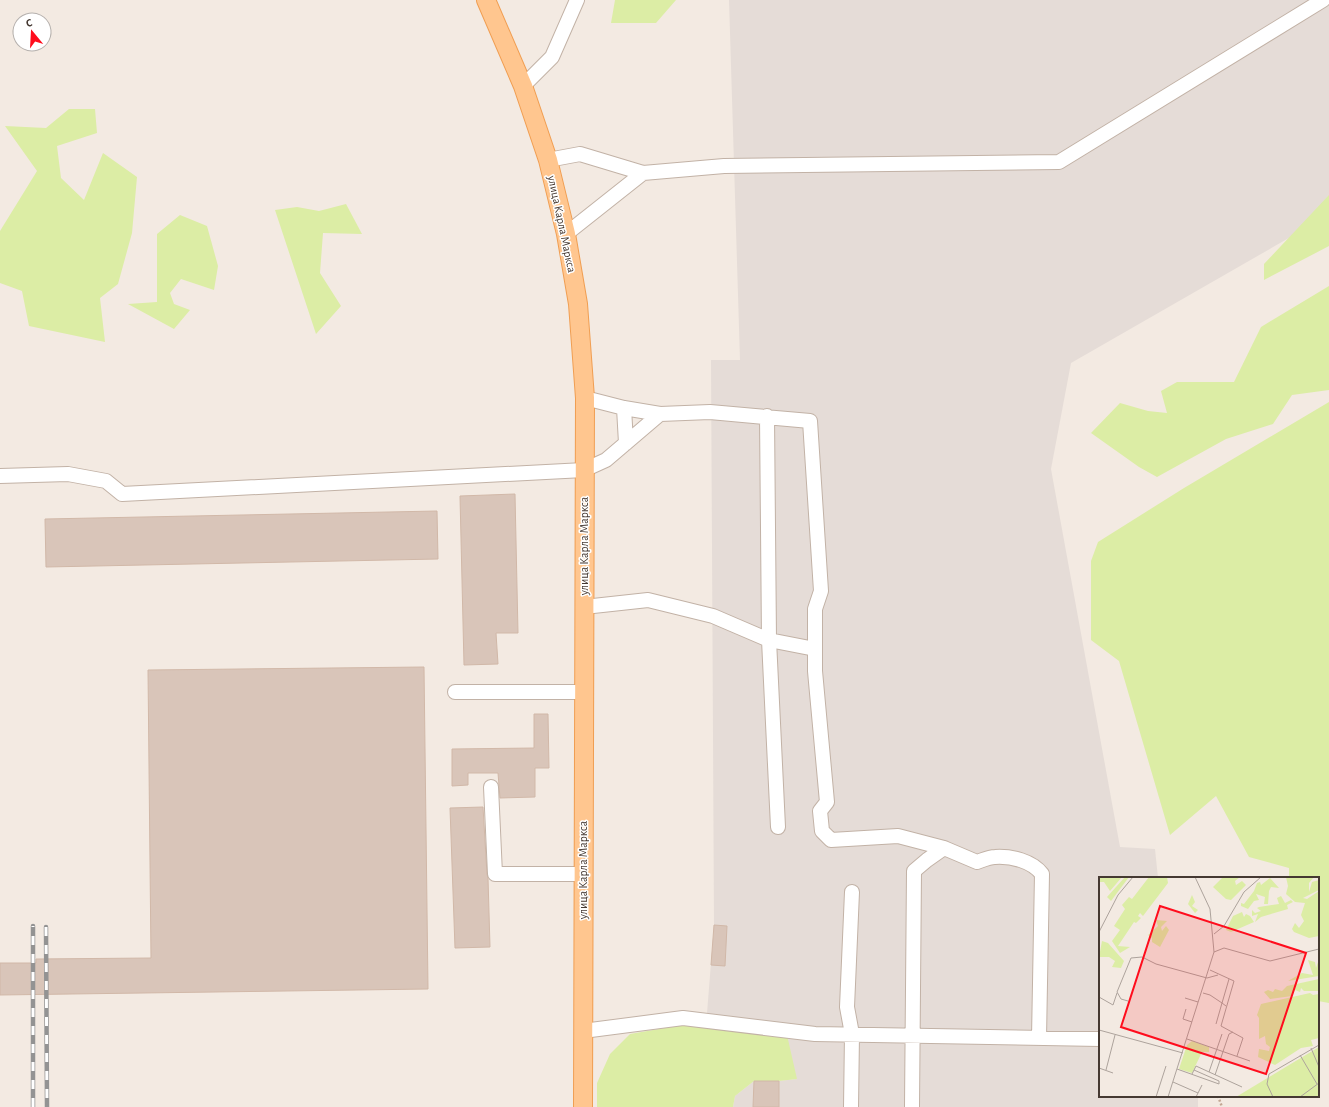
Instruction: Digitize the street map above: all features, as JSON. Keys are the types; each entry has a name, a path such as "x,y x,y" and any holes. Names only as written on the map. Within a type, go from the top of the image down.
{"main road":[{"name":"улица Карла Маркса","path":"486,0 523,86 548,160 566,234 578,304 585,398 583,1107"}],"street":[{"path":"523,86 552,57 577,0"},
{"path":"548,160 580,154 643,173 724,166 1059,162 1324,0"},
{"path":"566,234 643,173"},
{"path":"585,398 624,408 660,414 710,412 810,421 821,592 815,609 815,671 827,802 820,811 822,831 831,840 898,836 944,848 977,862 994,857 1018,859 1038,869 1042,874 1039,1038"},
{"path":"624,408 626,443"},
{"path":"0,476 68,474 106,481 122,494 584,470 606,460 660,414"},
{"path":"767,416 769,640 778,827"},
{"path":"584,607 648,600 713,616 769,640 815,649"},
{"path":"455,692 584,692"},
{"path":"491,787 495,874 583,874"},
{"path":"912,1107 914,871 944,848"},
{"path":"851,1107 852,1034 847,1007 852,892"},
{"path":"583,1031 683,1018 815,1034 1099,1038"}],"path":[{"path":"1218,1097 1222,1107"}],"shaded area":[{"path":"729,0 1329,0 1329,215 1071,363 1051,469 1120,847 1155,849 1158,877 1099,877 1099,1097 1198,1097 1198,1107 733,1107 735,1096 754,1081 797,1079 706,1026 714,925 711,360 740,360"}],"green space":[{"path":"615,0 676,0 656,23 611,23"},
{"path":"69,109 95,109 97,133 57,146 61,178 84,200 103,153 137,177 132,233 118,284 100,298 105,342 29,326 22,291 0,283 0,231 37,171 5,126 46,128"},
{"path":"1329,195 1329,246 1264,280 1264,264"},
{"path":"346,204 362,234 323,233 320,273 341,306 316,334 275,210 297,207 319,211"},
{"path":"180,215 207,226 218,266 214,290 181,279 170,293 174,304 190,310 174,329 128,304 157,302 157,234"},
{"path":"1329,286 1329,390 1292,395 1273,424 1226,439 1157,477 1139,467 1091,433 1120,403 1148,411 1167,413 1161,391 1177,382 1234,382 1261,327"},
{"path":"1329,402 1329,1003 1319,1001 1319,877 1289,877 1289,868 1249,857 1216,796 1170,835 1119,661 1091,640 1091,561 1098,542 1184,488"},
{"path":"682,1025 721,1027 787,1035 797,1079 754,1081 735,1096 733,1107 597,1107 597,1083 610,1054 630,1034"}],"building":[{"path":"515,494 518,633 496,633 498,664 464,665 460,496"},
{"path":"437,511 438,559 46,567 45,519"},
{"path":"424,667 428,989 0,995 0,963 36,963 36,959 151,958 148,670"},
{"path":"534,714 548,714 549,768 535,768 535,797 500,798 498,773 468,773 468,785 452,786 452,749 534,748"},
{"path":"483,807 488,878 490,947 455,948 450,808"},
{"path":"714,925 727,926 725,966 711,965"},
{"path":"754,1081 779,1081 779,1107 753,1107"}],"railway":[{"path":"33,926 33,1107"},
{"path":"46,927 47,1107"}]}
